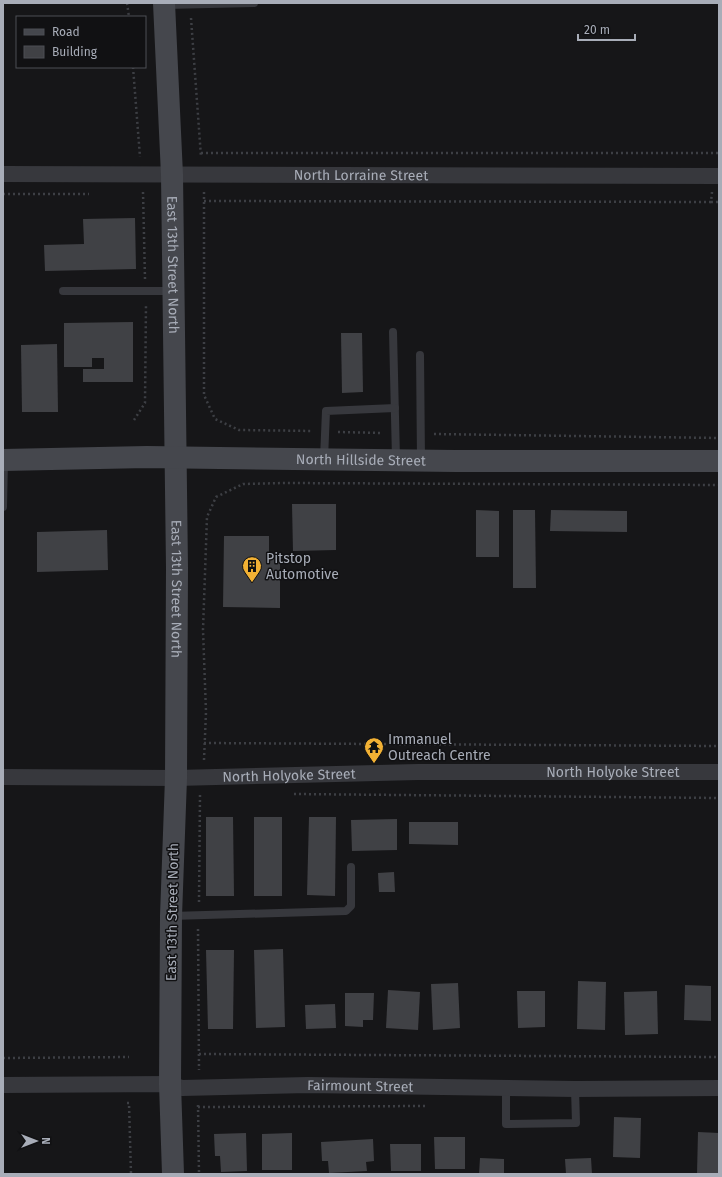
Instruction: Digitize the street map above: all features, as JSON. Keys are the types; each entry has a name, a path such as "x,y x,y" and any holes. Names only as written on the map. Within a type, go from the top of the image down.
{"main road":[{"name":"East 13th Street North","path":"164,4 172,175 177,568 176,778 170,916 170,1084 173,1174"},
{"name":"North Hillside Street","path":"3,460 175,457 396,460 719,461"}],"street":[{"name":"North Lorraine Street","path":"3,174 719,176"},
{"name":"North Holyoke Street","path":"3,777 203,778 418,772 719,772"},
{"name":"Fairmount Street","path":"3,1085 170,1084 182,1088 308,1085 575,1089 719,1088"}],"lane":[{"path":"164,4 254,3"},
{"path":"63,291 173,291"},
{"path":"393,332 396,460"},
{"path":"420,355 421,460"},
{"path":"324,459 326,411 395,408"},
{"path":"3,460 3,506"},
{"path":"170,916 346,911 351,906 351,867"},
{"path":"506,1088 506,1124 576,1123 575,1089"}],"path":[{"path":"127,3 128,16"},
{"path":"191,4 204,201 204,395 215,418 239,430 395,433"},
{"path":"133,68 144,193 145,291 145,403 134,420"},
{"path":"201,153 719,153"},
{"path":"136,193 144,193"},
{"path":"3,194 97,194"},
{"path":"204,201 712,202"},
{"path":"421,434 612,438 719,438"},
{"path":"199,1174 198,915 200,794 203,778 206,712 202,630 207,517 216,497 243,484 284,483 719,485"},
{"path":"204,743 719,746"},
{"path":"200,794 208,794"},
{"path":"287,794 719,798"},
{"path":"199,1054 719,1056"},
{"path":"3,1058 129,1058"},
{"path":"129,1103 131,1174"}],"building":[{"path":"135,218 136,269 45,271 44,245 84,244 83,219"},
{"path":"133,322 133,382 83,382 83,369 104,369 104,358 92,358 92,367 64,367 64,323"},
{"path":"341,333 362,333 363,392 342,393"},
{"path":"57,344 58,412 22,412 21,345"},
{"path":"292,504 336,504 336,550 293,551"},
{"path":"476,510 499,511 499,557 476,557"},
{"path":"513,510 535,510 536,588 513,588"},
{"path":"551,510 627,511 627,532 550,531"},
{"path":"107,530 108,570 37,572 37,532"},
{"name":"Pitstop Automotive","path":"224,536 269,536 269,558 280,558 280,608 223,607"},
{"path":"206,817 233,817 234,896 206,896"},
{"path":"254,817 282,817 282,896 254,896"},
{"path":"309,817 336,817 335,896 307,895"},
{"path":"397,819 397,850 352,851 351,820"},
{"path":"409,822 458,822 458,845 409,844"},
{"path":"394,872 395,892 379,892 378,873"},
{"path":"283,949 285,1027 256,1028 254,950"},
{"path":"206,950 234,950 233,1029 208,1029"},
{"path":"578,981 606,982 605,1030 577,1029"},
{"path":"458,983 460,1028 433,1030 431,984"},
{"path":"685,985 711,986 711,1021 684,1020"},
{"path":"388,990 420,992 418,1030 386,1028"},
{"path":"517,991 545,991 545,1027 518,1028"},
{"path":"657,991 658,1034 625,1035 624,992"},
{"path":"345,993 374,993 373,1020 363,1020 363,1027 345,1026"},
{"path":"335,1004 336,1028 306,1029 305,1005"},
{"path":"614,1117 641,1118 640,1158 613,1157"},
{"path":"698,1132 719,1133 719,1174 697,1174"},
{"path":"246,1133 247,1171 221,1172 220,1156 215,1156 214,1134"},
{"path":"292,1133 292,1170 262,1170 262,1134"},
{"path":"434,1137 465,1137 465,1169 435,1169"},
{"path":"373,1139 374,1161 366,1162 367,1171 329,1173 328,1161 322,1161 321,1142"},
{"path":"390,1144 421,1144 421,1171 391,1171"},
{"path":"480,1158 504,1159 504,1174 479,1174"},
{"path":"591,1158 592,1174 566,1174 565,1159"}],"place":[{"name":"Pitstop Automotive","path":"252,583"},
{"name":"Immanuel Outreach Centre","path":"374,764"}]}
